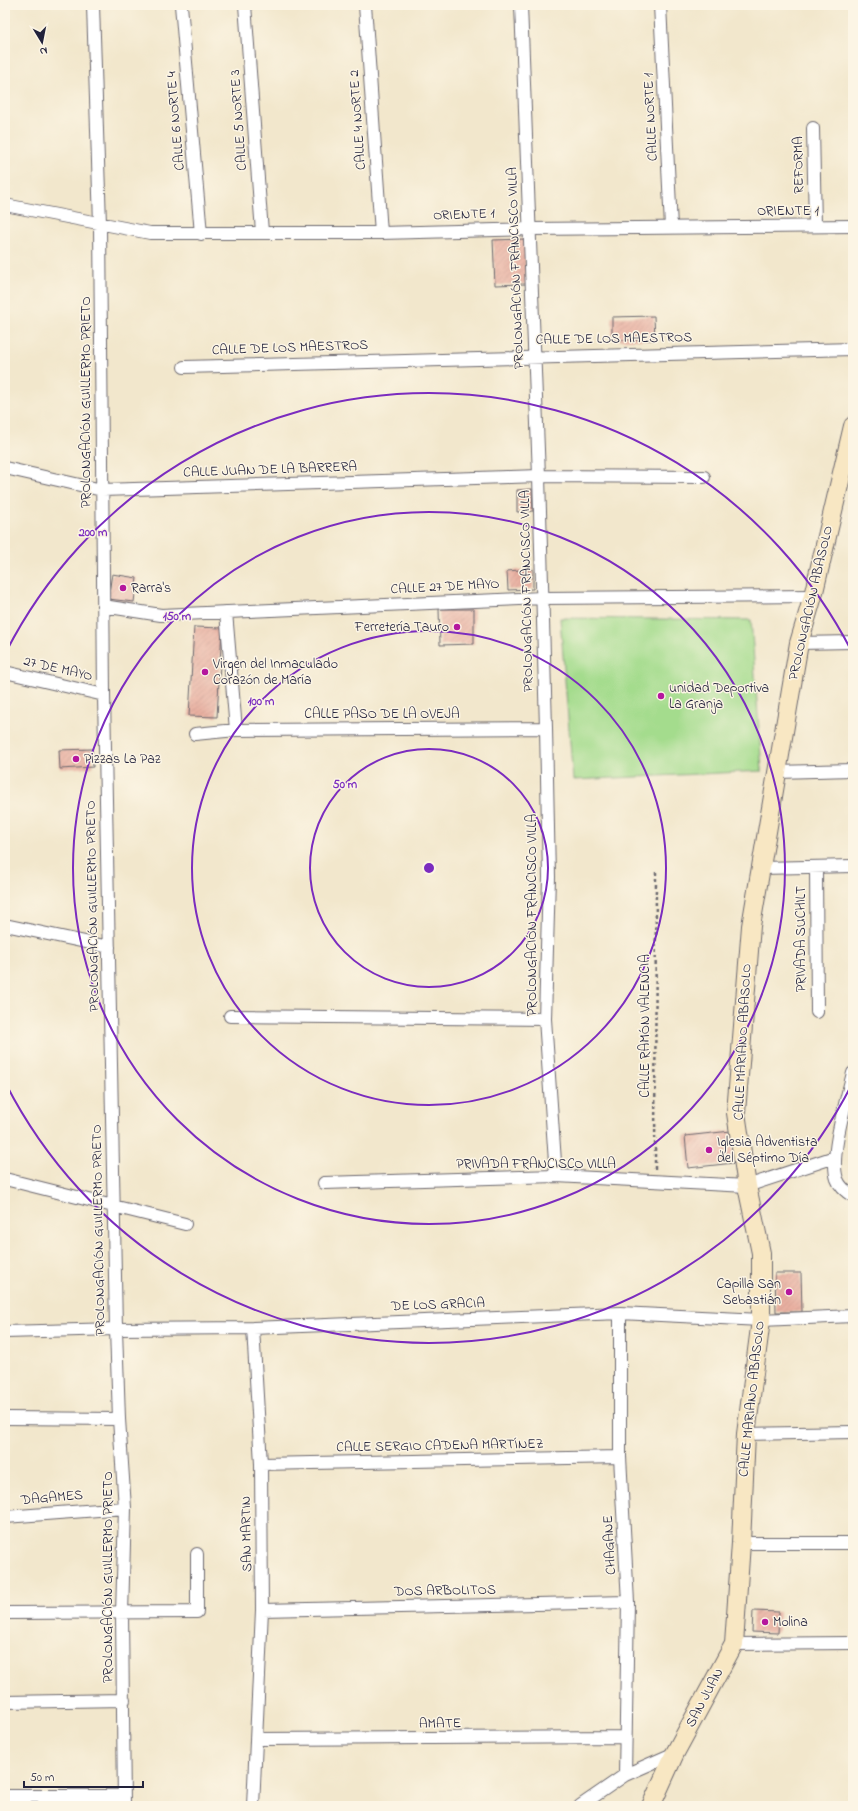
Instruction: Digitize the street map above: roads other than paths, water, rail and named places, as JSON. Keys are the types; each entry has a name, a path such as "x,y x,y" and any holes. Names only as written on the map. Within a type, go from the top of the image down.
{"street":[{"name":"PROLONGACIÓN GUILLERMO PRIETO","path":"93,5 100,224 104,695 113,1205 118,1419 125,1508 122,1614 124,1801"},
{"name":"CALLE 6 NORTE 4","path":"181,5 201,234"},
{"name":"CALLE 5 NORTE 3","path":"245,5 262,232"},
{"name":"CALLE 4 NORTE 2","path":"365,5 381,233"},
{"name":"PROLONGACIÓN FRANCISCO VILLA","path":"521,5 535,356 546,728 549,877 546,1019 556,1176"},
{"name":"CALLE NORTE 1","path":"660,5 671,227"},
{"name":"REFORMA","path":"813,128 816,226"},
{"name":"ORIENTE 1","path":"5,205 150,233 381,233 530,229 853,226"},
{"name":"CALLE DE LOS MAESTROS","path":"184,366 853,349"},
{"name":"PROLONGACIÓN ABASOLO","path":"762,868 799,643 813,596 853,426"},
{"name":"CALLE JUAN DE LA BARRERA","path":"5,468 102,490 539,476 704,477"},
{"name":"CALLE 27 DE MAYO","path":"103,606 161,615 542,598 813,596"},
{"path":"226,612 236,730"},
{"path":"799,643 853,642"},
{"name":"27 DE MAYO","path":"5,672 104,695"},
{"name":"CALLE PASO DE LA OVEJA","path":"195,734 236,730 546,728"},
{"path":"777,772 853,770"},
{"path":"762,868 853,866"},
{"name":"PRIVADA SUCHILT","path":"816,867 817,1012"},
{"name":"CALLE MARIANO ABASOLO","path":"734,1644 741,1543 746,1434 761,1320 761,1253 747,1186 736,1113 751,926 762,868"},
{"path":"5,925 109,946"},
{"path":"230,1016 546,1019"},
{"path":"853,1073 850,1102 835,1157 837,1179 845,1192 853,1196"},
{"path":"747,1186 835,1157"},
{"name":"PRIVADA FRANCISCO VILLA","path":"324,1183 556,1176 747,1186"},
{"path":"5,1178 184,1224"},
{"name":"DE LOS GRACIA","path":"5,1332 116,1329 253,1328 620,1313 761,1320 853,1316"},
{"name":"CHAGANE","path":"620,1313 620,1457 628,1602 624,1737 625,1775"},
{"name":"SAN MARTIN","path":"253,1328 261,1464 262,1610 253,1806"},
{"path":"5,1418 118,1419"},
{"path":"746,1434 853,1432"},
{"name":"CALLE SERGIO CADENA MARTÍNEZ","path":"261,1464 620,1457"},
{"name":"DAGAMES","path":"5,1517 125,1508"},
{"path":"741,1543 853,1543"},
{"path":"5,1613 122,1614 197,1612 197,1554"},
{"name":"DOS ARBOLITOS","path":"262,1610 628,1602"},
{"path":"734,1644 853,1642"},
{"name":"SAN JUAN","path":"675,1753 734,1644"},
{"path":"5,1702 124,1700"},
{"name":"AMATE","path":"257,1739 624,1737"},
{"path":"580,1806 625,1775 675,1753"},
{"path":"651,1806 675,1753"},
{"path":"5,1796 124,1801"}],"place":[{"name":"Rarra's","path":"123,588"},
{"name":"Ferretería Tauro","path":"457,627"},
{"name":"Virgen del Inmaculado Corazón de María","path":"205,672"},
{"name":"unidad Deportiva La Granja","path":"661,696"},
{"name":"Pizzas La Paz","path":"76,759"},
{"name":"Iglesia Adventista del Séptimo Día","path":"709,1150"},
{"name":"Capilla San Sebastián","path":"789,1292"},
{"name":"Molina","path":"765,1622"}]}
